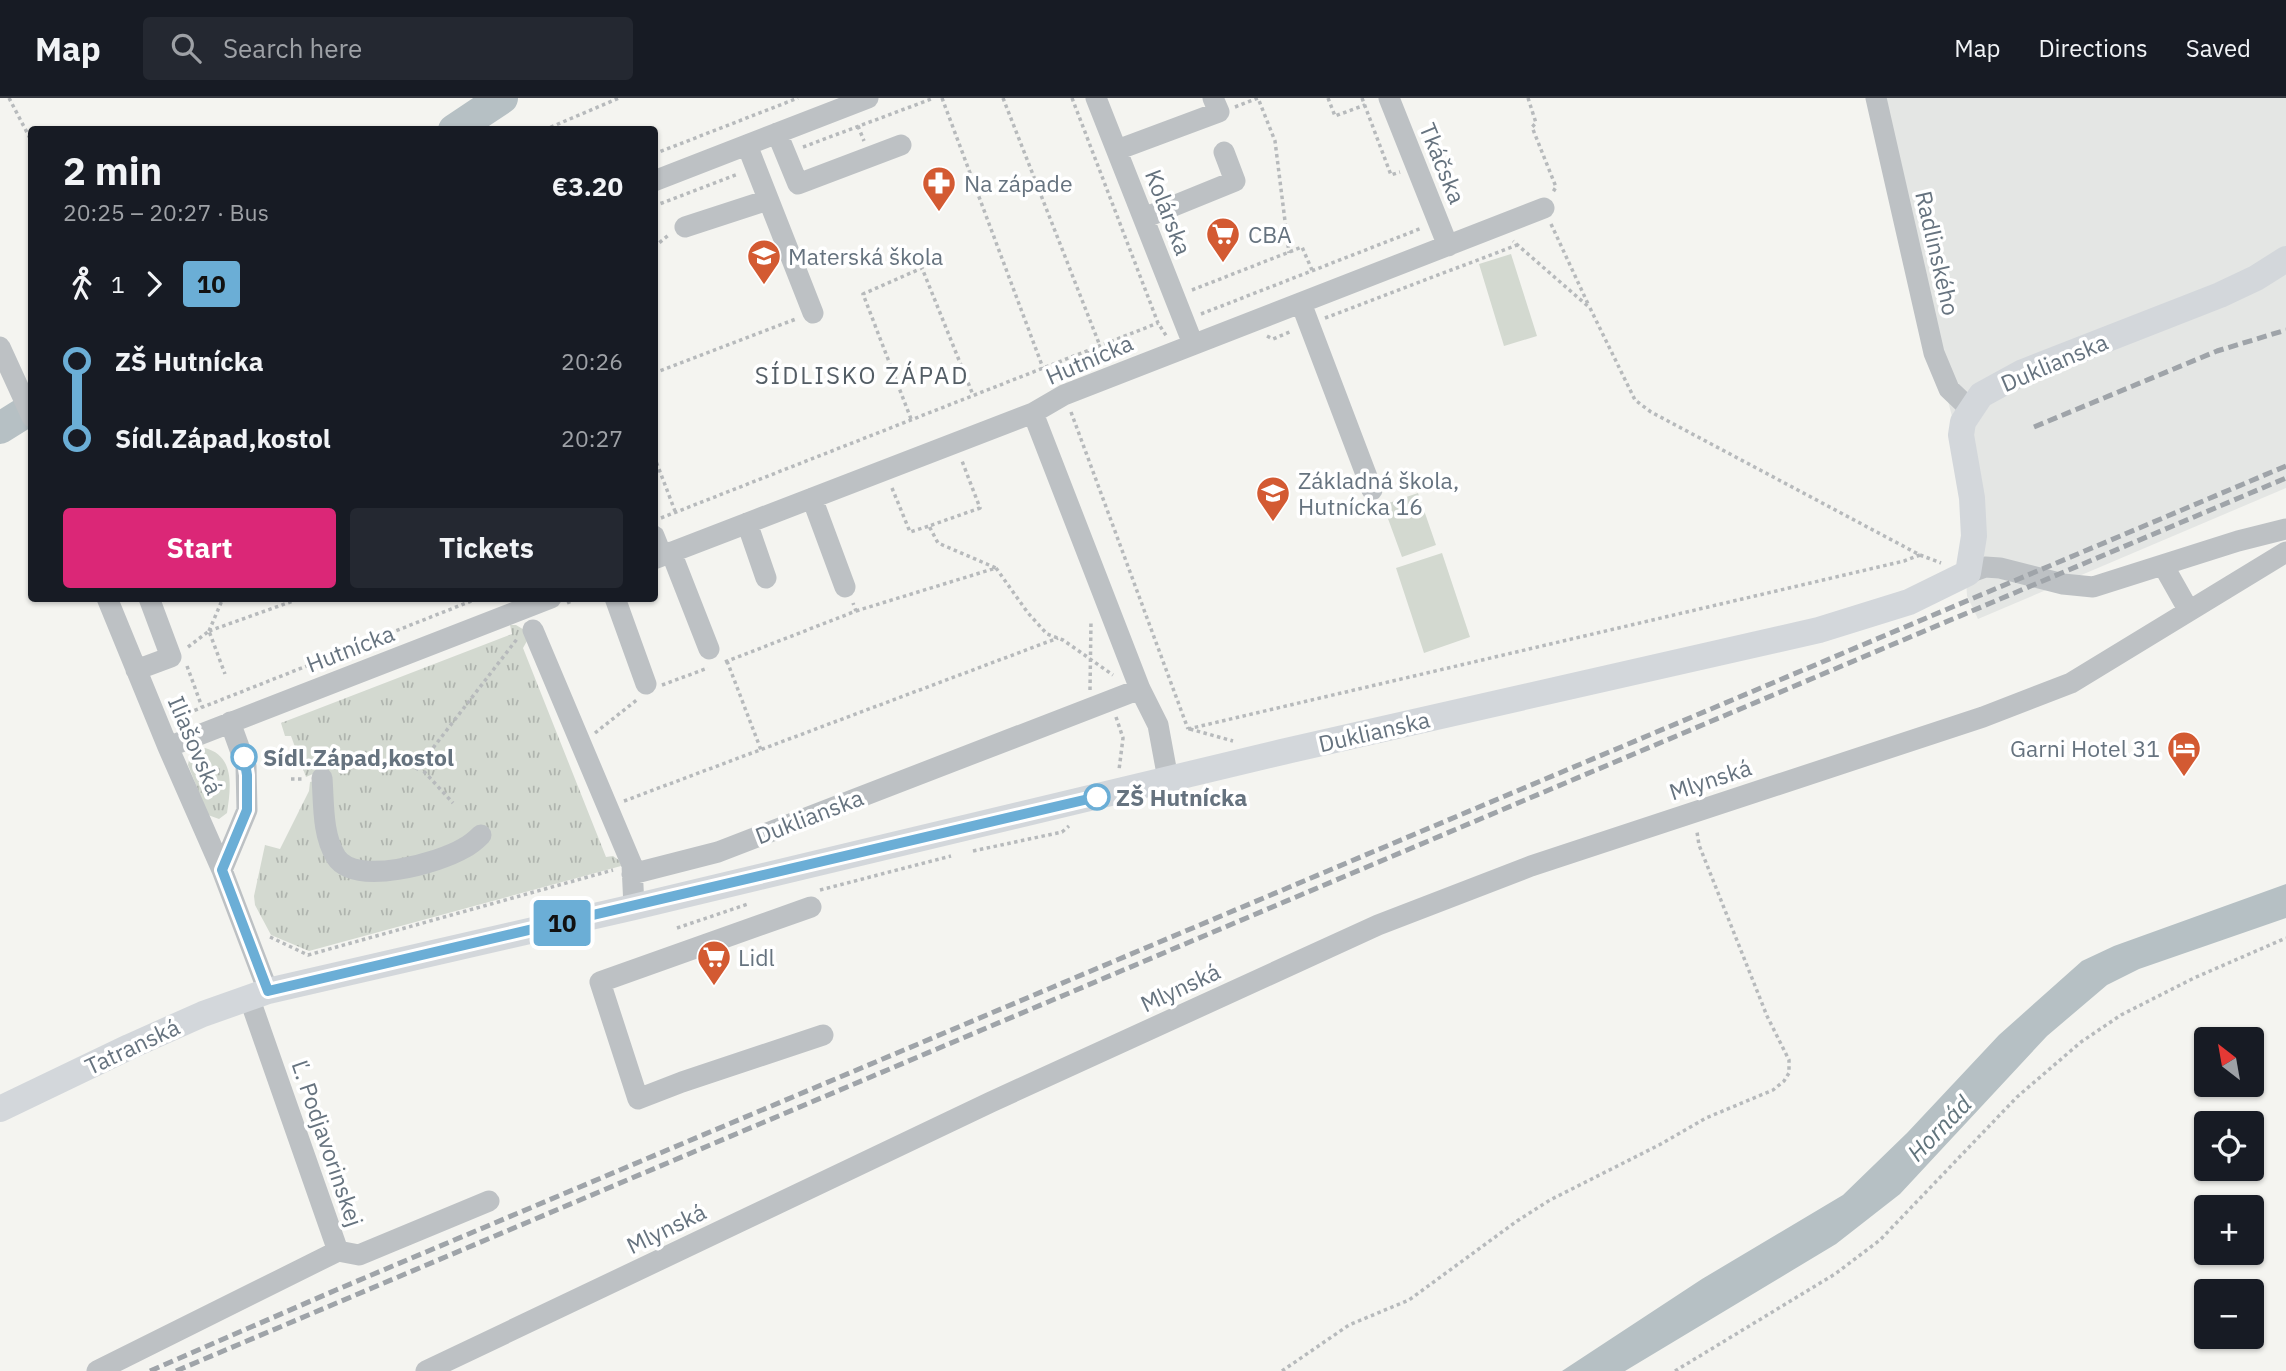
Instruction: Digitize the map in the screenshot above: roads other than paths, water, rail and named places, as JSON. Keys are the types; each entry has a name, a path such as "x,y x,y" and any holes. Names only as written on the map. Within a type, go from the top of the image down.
{"main road":[{"name":"Duklianska","path":"1970,409 1981,395 2004,380 2220,295 2256,278 2286,259"},
{"path":"1968,573 1974,523 1961,435 1963,422 1970,409"},
{"name":"Duklianska","path":"258,994 1168,779 1819,630 1909,602 1968,573"},
{"name":"Tatranská","path":"0,1110 141,1041 258,994"}],"street":[{"path":"658,179 868,98"},
{"name":"Kolárska","path":"1096,98 1193,344"},
{"name":"Radlinského","path":"1876,98 1934,353 1949,389 1970,409"},
{"name":"Tkáčska","path":"1382,100 1448,246"},
{"path":"1117,150 1216,105"},
{"path":"777,133 798,184 901,145"},
{"path":"747,145 813,313"},
{"path":"1143,218 1235,181 1224,152"},
{"path":"685,227 768,200"},
{"name":"Hutnícka","path":"662,556 1033,413 1063,395 1544,208"},
{"path":"1300,303 1372,490"},
{"path":"0,347 11,385 28,411"},
{"path":"1033,413 1140,689 1158,726 1168,779"},
{"path":"812,498 845,587"},
{"path":"747,523 766,578"},
{"path":"1968,573 1986,568 2000,568 2087,588 2109,584 2238,541 2286,529"},
{"name":"Mlynská","path":"426,1371 991,1102 1378,925 1531,866 1983,717 2071,683 2286,552"},
{"path":"662,556 718,655"},
{"path":"2163,565 2189,611"},
{"name":"Iliašovská","path":"109,602 222,870 258,994"},
{"path":"136,670 177,654 151,602"},
{"name":"Hutnícka","path":"168,747 541,602"},
{"path":"616,602 647,688"},
{"path":"528,631 580,740 632,870 634,907"},
{"name":"Duklianska","path":"632,870 718,852 1100,698 1140,689"},
{"path":"222,870 247,810 246,766 230,722"},
{"path":"322,778 328,841 338,860 353,868 369,872 414,866 464,848 481,835"},
{"path":"811,907 600,982 638,1098 823,1035"},
{"name":"Ľ. Podjavorinskej","path":"97,1371 338,1251 258,994"},
{"path":"338,1251 359,1255 489,1201"}],"water":[{"name":"Hornád","path":"2286,884 2286,918 2139,969 2107,985 2047,1036 1900,1194 1836,1244 1625,1371 1562,1371 1702,1279 1843,1195 1907,1133 1999,1035 2082,961 2114,946"}],"waterway":[{"path":"460,126 502,98"},
{"path":"0,428 28,410"}],"railway":[{"path":"2034,427 2217,351 2286,330"},
{"path":"150,1371 2286,466"},
{"path":"176,1371 2286,478"}],"place":[{"name":"Na západe","path":"939,213"},
{"name":"CBA","path":"1223,264"},
{"name":"Materská škola","path":"764,286"},
{"name":"Základná škola, Hutnícka 16","path":"1273,523"},
{"name":"Sídl.Západ,kostol","path":"244,757"},
{"name":"Garni Hotel 31","path":"2184,778"},
{"name":"ZŠ Hutnícka","path":"1097,797"},
{"name":"Lidl","path":"714,987"}],"district":[{"name":"SÍDLISKO ZÁPAD","path":"862,375"}]}
